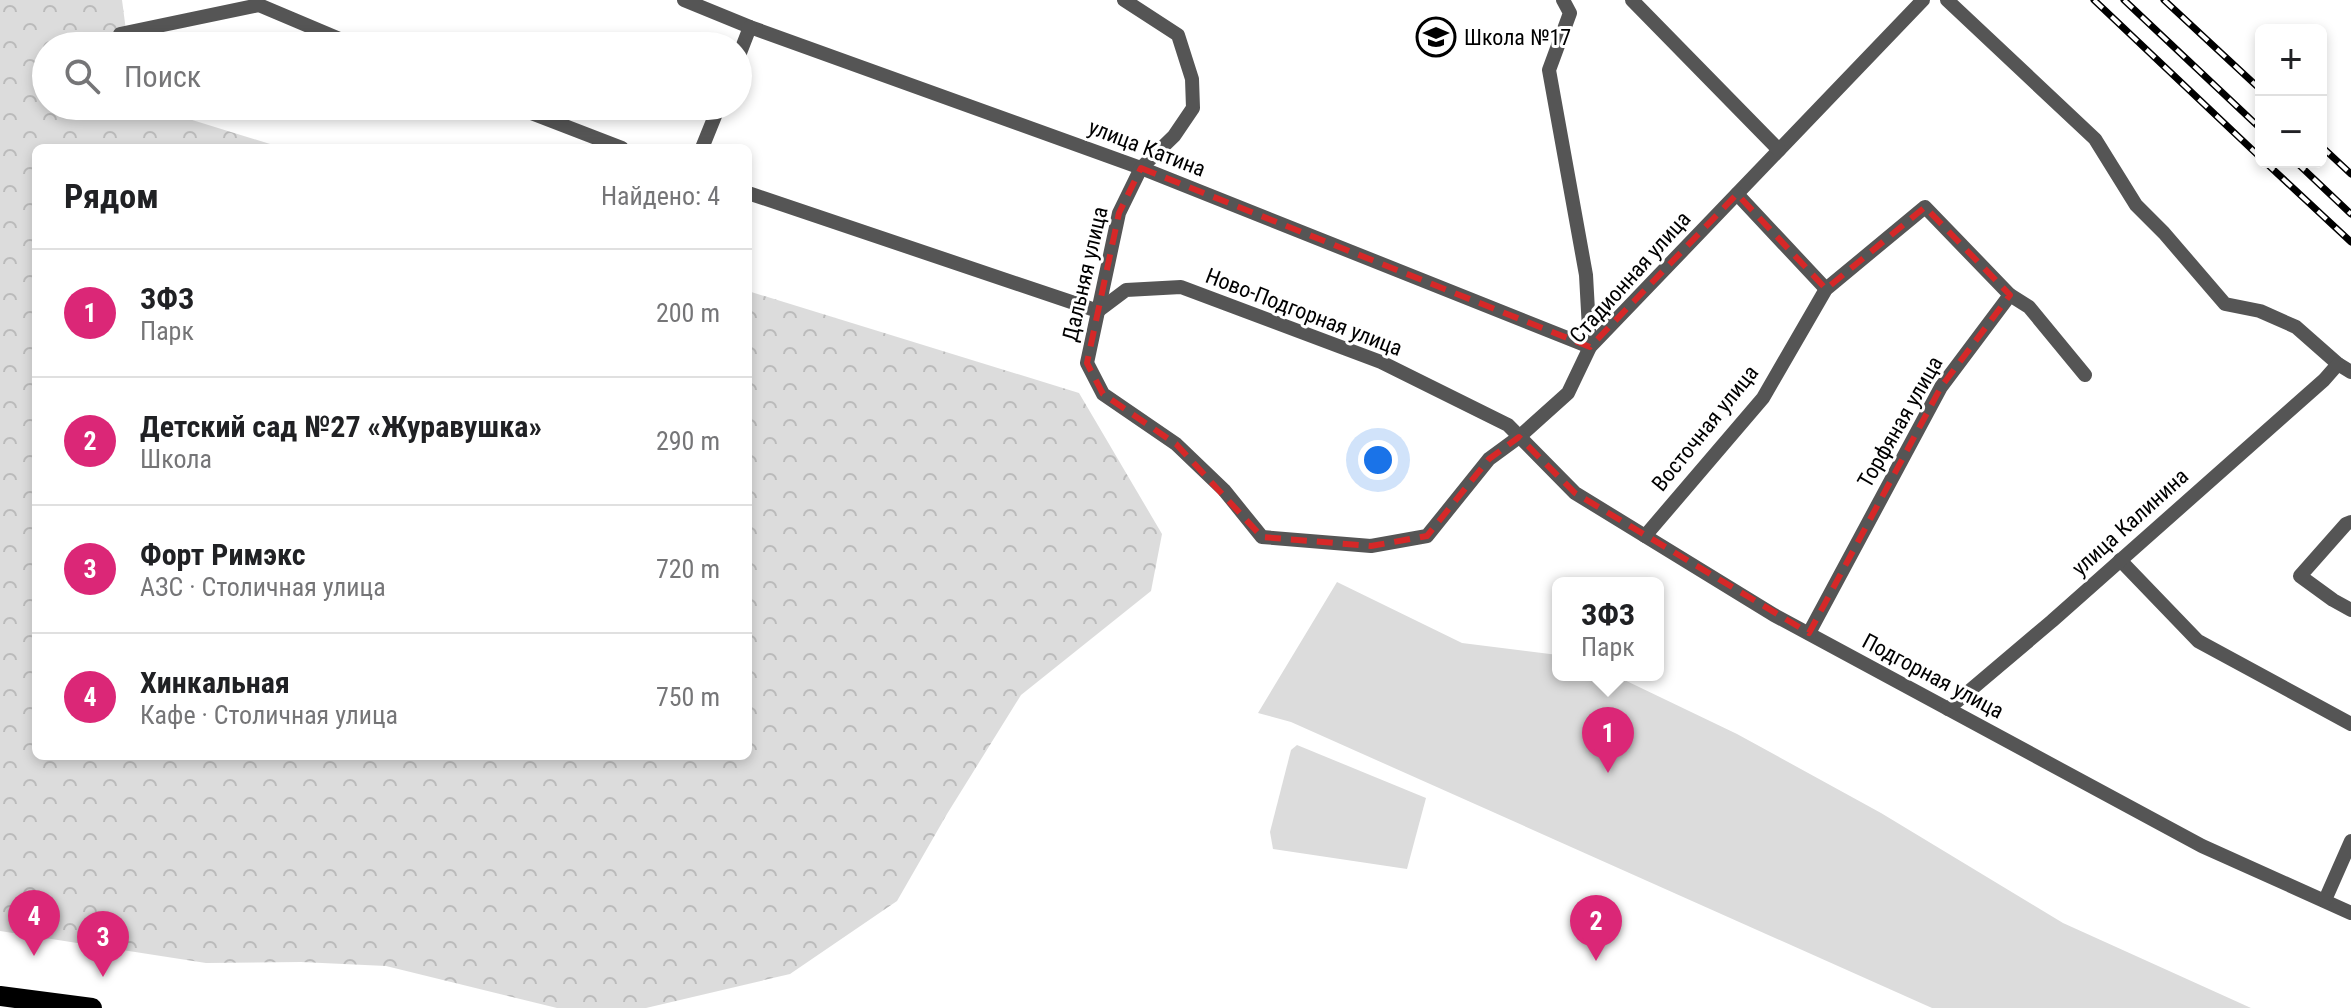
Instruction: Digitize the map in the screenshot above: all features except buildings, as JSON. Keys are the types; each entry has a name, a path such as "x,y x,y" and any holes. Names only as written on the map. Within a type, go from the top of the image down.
{"main road":[{"path":"0,996 92,1008"}],"street":[{"name":"улица Катина","path":"684,0 750,27 1141,168 1590,347"},
{"name":"Дальняя улица","path":"1124,0 1178,35 1192,79 1193,108 1174,136 1141,168 1119,213 1087,363 1103,394 1176,444 1224,490 1262,537"},
{"path":"1563,0 1570,13 1549,70 1586,275 1590,347"},
{"path":"1632,0 1779,150"},
{"name":"Стадионная улица","path":"1262,537 1371,546 1427,536 1489,459 1568,393 1590,347 1923,0"},
{"path":"1947,0 2095,139 2136,205 2225,304 2260,311 2296,327 2345,368"},
{"path":"130,32 259,5 323,32"},
{"path":"748,32 750,27"},
{"path":"549,120 612,144"},
{"path":"704,144 713,120"},
{"path":"752,194 1098,311"},
{"path":"1737,194 1826,289"},
{"name":"Восточная улица","path":"1645,536 1763,398 1826,289 1925,207 2010,295"},
{"name":"Ново-Подгорная улица","path":"1098,311 1126,290 1181,287 1381,362 1508,425 1519,437"},
{"path":"2010,295 2029,307 2085,375"},
{"name":"Торфяная улица","path":"1809,633 1941,387 2010,295"},
{"name":"улица Калинина","path":"1948,709 2324,380 2345,368"},
{"name":"Подгорная улица","path":"1519,437 1575,493 1774,615 2202,846 2351,913"},
{"path":"2351,522 2300,576 2351,610"},
{"path":"2120,560 2198,641 2351,724"},
{"path":"2325,900 2351,841"}],"highlighted area":[{"path":"1141,168 1590,347 1737,194 1826,289 1925,207 2010,295 1941,387 1809,633 1575,493 1519,437 1489,459 1427,536 1371,546 1262,537 1176,444 1103,394 1087,363 1119,213"}],"green space":[{"path":"0,0 122,0 126,32 32,32 32,120 192,120 270,144 32,144 32,760 752,760 752,292 1079,393 1162,534 1151,591 1021,695 897,901 790,974 646,1008 557,1008 386,966 301,962 206,963 0,931"},
{"path":"1337,582 1462,643 1552,654 1552,681 1627,681 1737,734 1881,813 2063,923 2251,1008 1932,1008 1291,722 1258,713"},
{"path":"1297,745 1426,798 1407,869 1273,849 1270,832 1291,750"}],"railway":[{"path":"2094,0 2255,152"},
{"path":"2124,0 2255,123"},
{"path":"2164,0 2255,84"},
{"path":"2327,152 2351,174"},
{"path":"2271,168 2351,242"},
{"path":"2302,168 2351,214"}],"place":[{"name":"Школа №17","path":"1436,37"},
{"name":"ЗФЗ","path":"1608,773"},
{"name":"Хинкальная","path":"34,956"},
{"name":"Детский сад №27 «Журавушка»","path":"1596,961"},
{"name":"Форт Римэкс","path":"103,977"}]}
